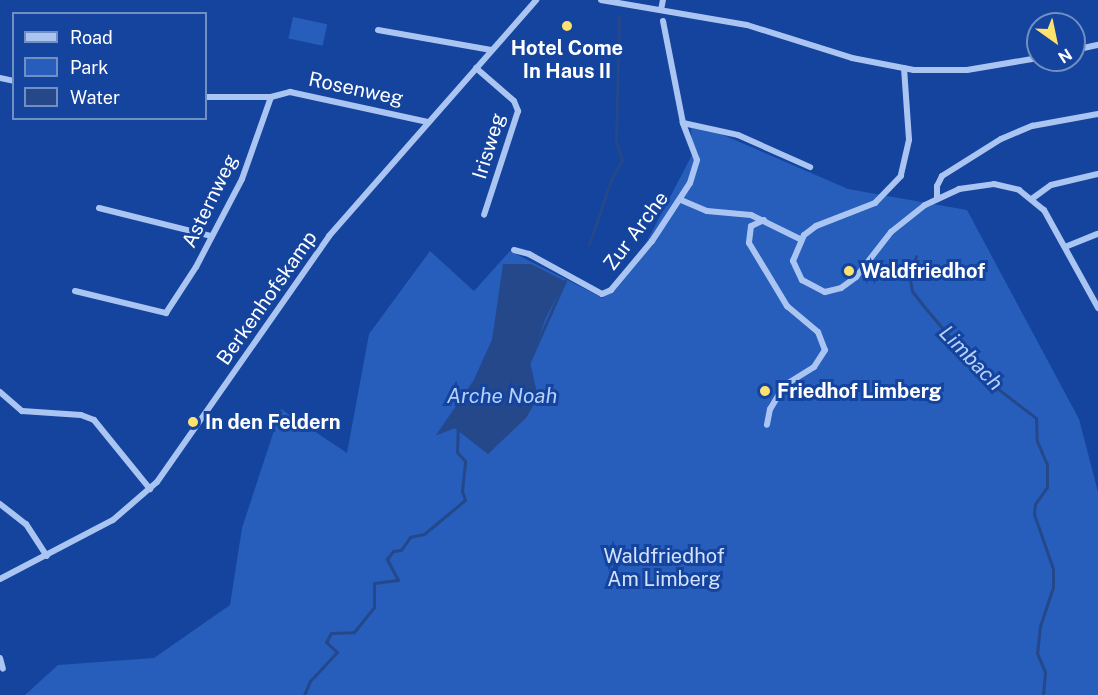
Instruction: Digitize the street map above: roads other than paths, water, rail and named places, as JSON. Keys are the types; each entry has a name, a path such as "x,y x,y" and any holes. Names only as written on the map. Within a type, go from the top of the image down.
{"street":[{"name":"Berkenhofskamp","path":"0,579 113,520 150,489 329,236 536,0"},
{"path":"601,0 747,25 852,58 904,68 967,70 1026,60"},
{"path":"661,10 663,0"},
{"name":"Zur Arche","path":"514,250 530,254 572,281 605,293 626,274 681,200 697,160 683,123 663,21"},
{"path":"378,30 491,50"},
{"name":"Irisweg","path":"476,68 514,101 518,111 484,215"},
{"path":"904,68 909,140 901,176 875,203 816,225 800,239 794,253 797,274 816,290 833,291 856,277 899,224 937,199 986,183 1007,185 1033,198 1044,210 1098,308"},
{"name":"Rosenweg","path":"207,97 271,97 290,92 428,122"},
{"name":"Asternweg","path":"75,291 166,314 242,178 271,97"},
{"path":"937,199 937,186 942,176 1001,139 1032,126 1098,114"},
{"path":"683,123 738,135 810,167"},
{"path":"1033,198 1051,185 1098,174"},
{"path":"681,200 698,209 738,212 764,220 800,239"},
{"path":"99,208 211,236"},
{"path":"764,220 752,226 749,243 787,306 818,332 825,350 814,367 784,386 770,409 767,426"},
{"path":"1065,247 1098,234"},
{"path":"0,392 22,411 81,415 94,420 150,489"},
{"path":"0,504 26,524 47,556"},
{"path":"0,658 3,669"}],"water":[{"name":"Arche Noah","path":"503,264 531,264 565,281 545,319 530,363 538,398 526,418 488,454 455,428 436,435 474,380 492,340"}],"waterway":[{"path":"589,245 611,180 622,160 616,141 619,17"},
{"name":"Limbach","path":"916,256 909,274 912,291 985,379 1036,418 1037,441 1047,464 1047,487 1035,504 1034,514 1053,569 1053,587 1040,626 1037,653 1045,672 1043,695"},
{"path":"528,364 565,281"},
{"path":"304,695 310,681 337,652 326,642 331,633 354,632 374,607 374,583 398,580 387,559 393,551 401,550 410,537 424,534 465,500 462,491 465,461 457,452 458,426"}],"place":[{"name":"Hotel Come In Haus II","path":"567,26"},
{"name":"Waldfriedhof","path":"849,271"},
{"name":"Friedhof Limberg","path":"765,391"},
{"name":"In den Feldern","path":"193,422"}],"park label":[{"name":"Waldfriedhof Am Limberg","path":"664,568"}]}
